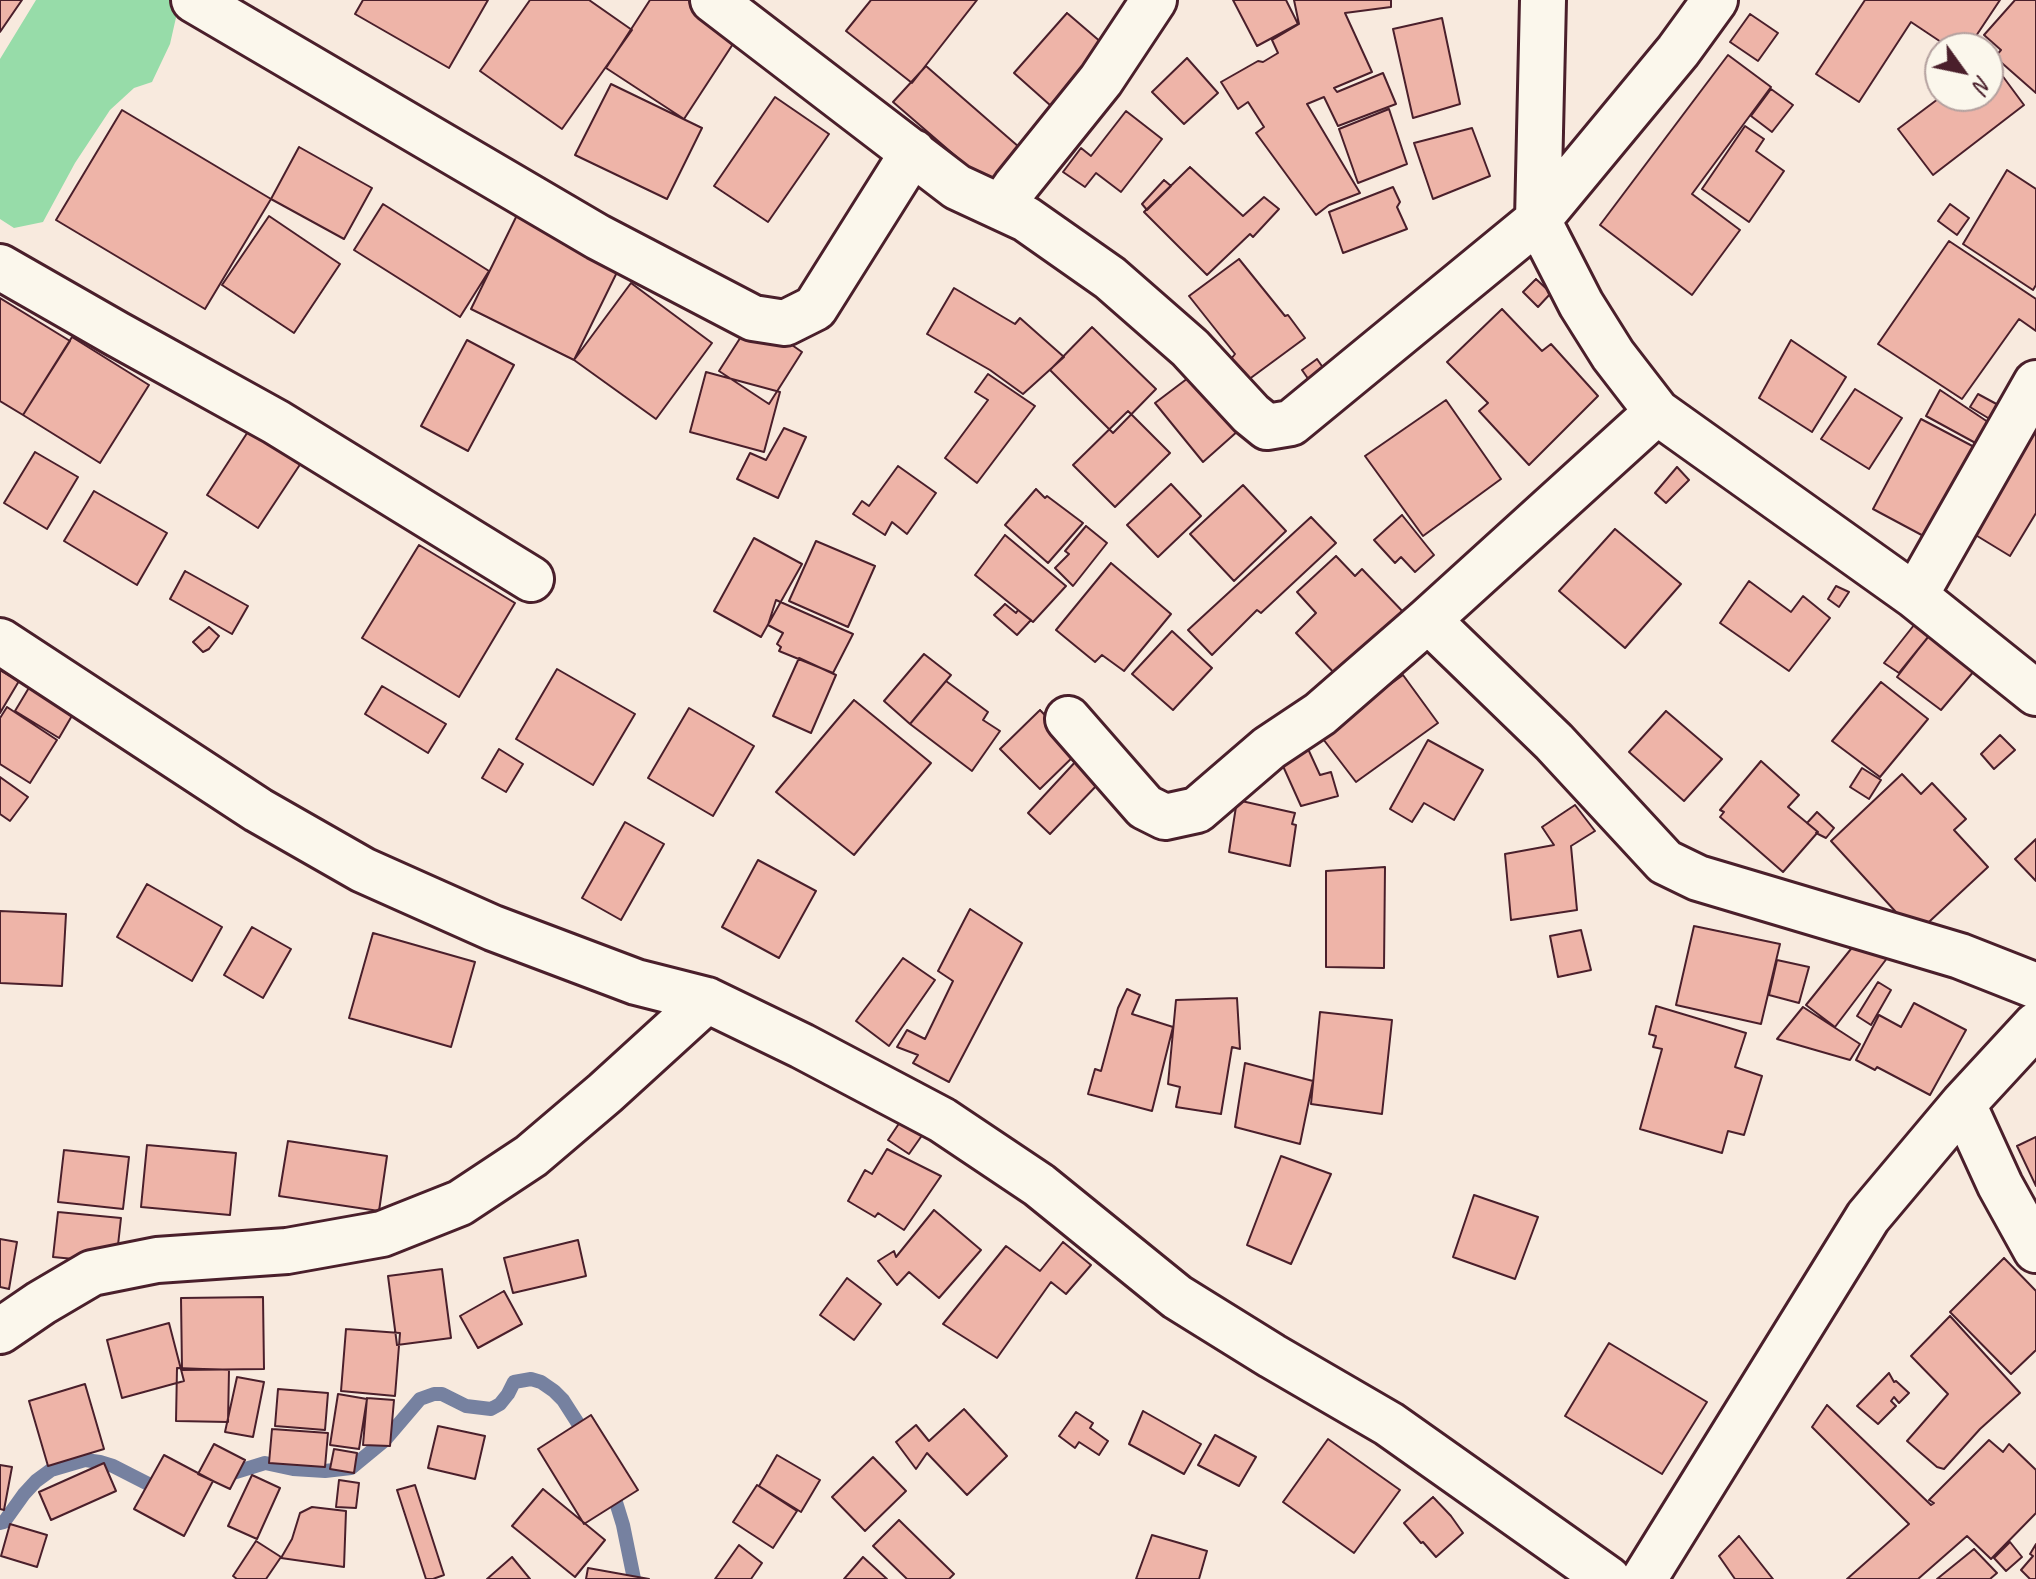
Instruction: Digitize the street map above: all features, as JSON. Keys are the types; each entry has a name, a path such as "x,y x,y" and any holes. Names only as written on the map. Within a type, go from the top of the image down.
{"street":[{"path":"194,0 598,237 753,318 785,323 815,308 913,152"},
{"path":"713,0 957,187 1026,219 1110,278 1190,348 1267,427 1291,423 1538,220 1678,51 1715,0"},
{"path":"1001,207 1101,80 1154,0"},
{"path":"1543,0 1538,220 1557,261 1613,355 1657,412 1915,596 2036,693"},
{"path":"0,267 276,422 531,579"},
{"path":"1915,596 2036,383"},
{"path":"1068,719 1145,807 1165,817 1197,810 1269,748 1320,714 1657,412"},
{"path":"1428,620 1554,742 1665,862 1698,878 1960,956 2036,986"},
{"path":"0,641 258,810 363,870 493,928 636,982 707,1000 942,1120 1039,1185 1177,1297 1389,1424 1608,1579"},
{"path":"0,1331 92,1273 157,1260 287,1251 382,1234 460,1203 531,1156 707,1000"},
{"path":"1644,1579 1868,1217 1963,1104 2036,1025"},
{"path":"1963,1104 2000,1185 2036,1250"}],"green space":[{"path":"36,0 180,0 170,44 152,82 134,88 110,110 75,163 43,222 14,228 0,219 0,59"}],"building":[{"path":"0,0 22,0 0,32"},
{"path":"363,0 488,0 449,68 355,14"},
{"path":"530,0 589,0 632,30 562,129 480,71"},
{"path":"650,0 710,0 746,24 684,119 606,68"},
{"path":"871,0 977,0 912,83 846,31"},
{"path":"1233,0 1286,0 1298,24 1257,46"},
{"path":"1294,0 1391,0 1391,7 1345,13 1372,72 1334,88 1337,92 1383,73 1396,104 1338,126 1324,97 1307,104 1360,193 1329,205 1316,215 1256,133 1264,127 1248,102 1238,109 1221,82 1278,53 1272,40 1299,24"},
{"path":"1865,0 2000,0 1979,32 1926,32 1911,22 1859,102 1816,74"},
{"path":"2015,0 2036,0 2036,93 2004,65 2004,32 1987,32"},
{"path":"1067,13 1123,61 1069,122 1014,73"},
{"path":"1750,14 1778,33 1758,61 1730,42"},
{"path":"1442,18 1460,104 1413,118 1393,29"},
{"path":"1728,55 1771,87 1692,194 1740,230 1692,295 1600,225"},
{"path":"1187,58 1218,93 1184,124 1152,92"},
{"path":"926,66 1027,154 996,191 893,102"},
{"path":"2004,78 2024,105 1933,175 1898,129 1924,110 1924,112 2004,112"},
{"path":"611,84 702,128 667,199 575,155"},
{"path":"1771,89 1793,105 1772,132 1751,116"},
{"path":"775,97 829,134 768,222 714,186"},
{"path":"1389,109 1407,164 1358,183 1339,129"},
{"path":"122,110 271,199 205,309 56,220"},
{"path":"1126,111 1162,139 1121,192 1096,173 1085,187 1063,172 1081,148 1091,156"},
{"path":"1745,126 1764,139 1756,151 1784,171 1749,222 1702,189"},
{"path":"1472,128 1490,176 1433,199 1414,143"},
{"path":"299,147 372,188 344,239 271,199"},
{"path":"1190,167 1243,216 1264,197 1279,209 1253,237 1250,234 1207,275 1144,212"},
{"path":"2007,170 2036,189 2036,285 2033,290 1963,244"},
{"path":"1164,180 1171,186 1147,210 1142,204"},
{"path":"1393,187 1400,202 1397,207 1407,229 1343,253 1329,212"},
{"path":"383,204 489,271 460,317 354,250"},
{"path":"1950,204 1969,218 1957,235 1938,221"},
{"path":"520,209 623,260 574,360 471,309"},
{"path":"269,216 340,264 294,333 222,285"},
{"path":"1949,241 2036,299 2036,331 2019,319 1962,399 1878,344"},
{"path":"1239,259 1305,338 1248,380 1231,359 1235,354 1189,296"},
{"path":"1536,279 1551,293 1538,307 1523,292"},
{"path":"631,283 712,343 656,419 574,360"},
{"path":"954,288 1015,324 1020,318 1064,357 1023,394 990,370 927,334"},
{"path":"0,298 70,341 23,415 0,401"},
{"path":"1502,309 1542,351 1551,344 1598,396 1529,465 1479,411 1488,403 1447,362"},
{"path":"753,318 802,352 769,404 719,371"},
{"path":"1092,327 1156,389 1113,433 1050,370"},
{"path":"72,337 149,385 100,463 23,415"},
{"path":"467,340 514,365 468,451 421,426"},
{"path":"1791,340 1846,377 1812,432 1759,398"},
{"path":"1317,359 1333,382 1318,393 1302,370"},
{"path":"706,372 780,392 764,452 690,432"},
{"path":"988,374 1035,406 977,483 945,458 988,400 975,392"},
{"path":"1192,375 1239,430 1203,462 1155,403"},
{"path":"1855,389 1902,418 1869,469 1821,439"},
{"path":"1940,390 1991,424 1981,446 1926,416"},
{"path":"1978,394 2002,407 1993,421 1970,407"},
{"path":"1446,400 1501,479 1423,536 1365,456"},
{"path":"1128,411 1170,453 1115,507 1073,465"},
{"path":"1921,419 1980,450 1931,540 1873,509"},
{"path":"2036,421 2036,513 2010,556 1969,531"},
{"path":"251,427 303,460 258,528 207,495"},
{"path":"784,428 806,437 778,498 737,479 750,453 766,460"},
{"path":"35,452 78,477 47,529 4,503"},
{"path":"898,466 936,493 907,534 892,522 885,535 853,514 862,501 869,506"},
{"path":"1677,467 1689,480 1666,503 1655,493"},
{"path":"1171,484 1201,516 1158,557 1127,525"},
{"path":"1243,485 1286,531 1234,581 1190,534"},
{"path":"1036,489 1083,523 1048,563 1005,525"},
{"path":"94,491 167,533 137,585 64,541"},
{"path":"1402,515 1434,555 1415,572 1401,557 1395,563 1374,540"},
{"path":"1311,517 1336,543 1261,613 1257,610 1212,655 1188,630"},
{"path":"1086,526 1107,543 1073,586 1055,568 1069,554 1065,551"},
{"path":"1615,529 1681,584 1625,648 1559,591"},
{"path":"1005,535 1066,586 1033,622 975,575"},
{"path":"754,538 802,564 761,637 714,611"},
{"path":"816,541 875,566 848,627 789,601"},
{"path":"419,545 515,603 459,697 362,638"},
{"path":"1336,556 1355,576 1362,569 1406,615 1338,677 1296,633 1316,613 1297,592"},
{"path":"1111,563 1171,614 1124,671 1102,655 1095,662 1056,630"},
{"path":"185,571 248,606 232,634 170,599"},
{"path":"1749,581 1791,612 1803,596 1830,618 1789,671 1720,623"},
{"path":"1836,586 1849,592 1839,607 1828,599"},
{"path":"776,600 853,634 833,673 779,651 781,647 777,644 783,633 768,625"},
{"path":"1005,604 1031,620 1017,635 994,615"},
{"path":"1918,620 1933,631 1899,673 1884,663"},
{"path":"209,627 219,636 203,652 193,642"},
{"path":"1934,629 1980,664 1941,710 1897,677"},
{"path":"1172,631 1212,668 1173,710 1132,674"},
{"path":"924,654 951,675 910,724 884,701"},
{"path":"799,658 836,675 811,733 773,716"},
{"path":"557,669 635,714 593,785 516,739"},
{"path":"0,670 19,681 0,713"},
{"path":"1403,675 1438,723 1356,782 1320,735"},
{"path":"36,676 80,702 59,738 15,711"},
{"path":"946,681 988,712 983,720 1000,731 972,771 910,724"},
{"path":"1881,682 1928,719 1880,777 1832,741"},
{"path":"382,686 446,724 428,753 365,714"},
{"path":"854,700 931,763 854,855 776,792"},
{"path":"7,707 57,740 30,783 0,764 0,718"},
{"path":"689,708 754,746 713,816 648,778"},
{"path":"1040,710 1079,751 1040,789 1000,749"},
{"path":"1666,711 1722,759 1684,801 1629,752"},
{"path":"2000,735 2015,750 1994,769 1981,754"},
{"path":"1303,738 1320,775 1331,772 1338,796 1301,806 1278,755"},
{"path":"1428,740 1483,770 1454,820 1424,803 1412,822 1390,809"},
{"path":"499,749 523,764 506,792 482,778"},
{"path":"1077,760 1099,783 1050,834 1028,813"},
{"path":"1761,761 1799,795 1788,807 1818,832 1783,872 1720,817 1724,812 1720,810"},
{"path":"1862,768 1881,780 1869,799 1850,787"},
{"path":"1902,774 1921,794 1932,783 1966,819 1954,830 1988,867 1916,934 1831,841"},
{"path":"0,777 28,797 10,821 0,814"},
{"path":"1237,800 1295,813 1290,866 1229,852"},
{"path":"1575,805 1595,831 1571,846 1577,910 1511,920 1505,854 1554,845 1542,827"},
{"path":"1817,812 1834,828 1826,838 1807,823"},
{"path":"625,822 664,844 621,920 582,898"},
{"path":"2036,839 2036,881 2015,859"},
{"path":"758,860 816,891 779,958 722,927"},
{"path":"1385,867 1384,968 1326,967 1326,871"},
{"path":"147,884 222,927 192,981 117,937"},
{"path":"970,909 1022,943 949,1082 913,1063 918,1055 897,1047 907,1030 925,1039 953,981 938,971"},
{"path":"0,911 66,914 62,986 0,983"},
{"path":"1694,926 1780,944 1761,1024 1676,1005"},
{"path":"252,927 291,949 263,998 224,975"},
{"path":"1581,930 1591,970 1558,977 1550,936"},
{"path":"373,933 475,962 451,1047 349,1018"},
{"path":"1859,939 1894,949 1835,1027 1806,1005"},
{"path":"903,958 935,980 889,1046 856,1021"},
{"path":"1777,960 1809,967 1799,1003 1769,995"},
{"path":"1878,982 1891,990 1871,1025 1857,1016"},
{"path":"1127,989 1140,995 1132,1014 1173,1027 1152,1111 1088,1094 1095,1069 1101,1071 1118,1008"},
{"path":"1237,998 1240,1049 1232,1047 1221,1114 1176,1107 1180,1087 1168,1084 1176,1000"},
{"path":"1914,1003 1966,1030 1930,1095 1877,1067 1875,1070 1856,1060 1879,1015 1901,1027"},
{"path":"1656,1006 1746,1033 1735,1067 1762,1076 1744,1135 1728,1131 1722,1153 1640,1129 1662,1049 1653,1047 1656,1036 1649,1034"},
{"path":"1803,1007 1860,1044 1850,1060 1777,1039"},
{"path":"1320,1012 1392,1020 1382,1114 1311,1104"},
{"path":"1245,1063 1313,1081 1300,1144 1235,1127"},
{"path":"902,1119 923,1134 909,1154 888,1140"},
{"path":"2036,1137 2036,1186 2017,1146"},
{"path":"288,1141 387,1156 379,1211 279,1196"},
{"path":"147,1145 236,1153 230,1215 141,1207"},
{"path":"887,1149 941,1176 904,1230 878,1213 875,1217 848,1201 865,1170 872,1174"},
{"path":"64,1150 129,1157 123,1209 58,1202"},
{"path":"1281,1156 1331,1174 1291,1264 1247,1245"},
{"path":"1474,1195 1538,1217 1515,1279 1453,1257"},
{"path":"934,1210 981,1250 939,1298 909,1272 897,1285 878,1261 894,1251 896,1257"},
{"path":"58,1212 121,1218 116,1263 53,1257"},
{"path":"0,1239 17,1242 9,1289 0,1287"},
{"path":"578,1240 586,1276 513,1293 504,1258"},
{"path":"1063,1242 1091,1265 1066,1294 1051,1282 997,1358 943,1324 1006,1246 1040,1271"},
{"path":"2004,1258 2036,1291 2036,1350 2011,1374 1950,1312"},
{"path":"442,1269 451,1338 397,1345 388,1276"},
{"path":"847,1278 881,1304 854,1340 820,1315"},
{"path":"504,1291 522,1324 478,1348 460,1316"},
{"path":"263,1297 264,1369 182,1370 181,1298"},
{"path":"1950,1316 2020,1393 1980,1429 1944,1469 1937,1467 1907,1441 1948,1394 1911,1356"},
{"path":"169,1323 184,1381 122,1398 107,1340"},
{"path":"346,1329 400,1333 395,1396 341,1391"},
{"path":"1609,1343 1707,1402 1662,1474 1565,1416"},
{"path":"177,1368 229,1370 228,1422 176,1421"},
{"path":"1889,1373 1894,1382 1909,1393 1899,1403 1894,1397 1891,1401 1896,1406 1878,1424 1857,1406"},
{"path":"237,1377 264,1382 253,1437 225,1432"},
{"path":"85,1384 104,1449 48,1466 29,1401"},
{"path":"278,1389 328,1393 325,1430 275,1426"},
{"path":"338,1394 367,1399 359,1449 330,1445"},
{"path":"367,1398 394,1400 390,1446 363,1445"},
{"path":"1827,1405 1931,1505 1934,1503 1929,1500 1989,1440 2003,1452 2009,1444 2036,1470 2036,1513 1991,1559 1967,1536 1918,1579 1847,1579 1909,1524 1812,1427"},
{"path":"964,1409 1007,1456 967,1495 927,1453 916,1469 896,1442 916,1425 929,1441"},
{"path":"1143,1411 1201,1444 1184,1474 1129,1444"},
{"path":"1076,1412 1093,1423 1090,1428 1108,1441 1099,1455 1079,1442 1075,1448 1059,1436"},
{"path":"591,1415 638,1490 584,1524 538,1449"},
{"path":"438,1426 485,1436 475,1479 428,1468"},
{"path":"272,1429 328,1433 325,1467 269,1463"},
{"path":"1215,1435 1256,1457 1239,1486 1198,1465"},
{"path":"1328,1439 1400,1490 1354,1553 1283,1502"},
{"path":"214,1444 245,1460 230,1489 198,1474"},
{"path":"334,1449 357,1453 354,1473 330,1469"},
{"path":"164,1455 213,1481 184,1536 134,1509"},
{"path":"777,1455 820,1480 801,1512 759,1486"},
{"path":"873,1457 906,1491 865,1531 832,1497"},
{"path":"104,1463 116,1491 51,1520 39,1492"},
{"path":"0,1465 12,1467 4,1510 0,1509"},
{"path":"252,1475 280,1488 257,1539 228,1526"},
{"path":"339,1480 359,1483 356,1508 336,1507"},
{"path":"415,1485 444,1575 433,1579 426,1579 397,1490"},
{"path":"757,1485 797,1511 773,1548 733,1522"},
{"path":"543,1489 605,1540 575,1577 512,1526"},
{"path":"1433,1497 1463,1533 1436,1557 1404,1523"},
{"path":"312,1507 346,1511 344,1567 281,1558 292,1539 300,1513"},
{"path":"899,1520 954,1574 949,1579 907,1579 873,1546"},
{"path":"10,1524 47,1535 37,1567 1,1556"},
{"path":"1152,1535 1207,1551 1199,1579 1136,1579"},
{"path":"1739,1536 1773,1579 1735,1579 1719,1556"},
{"path":"256,1541 281,1557 266,1579 237,1579 233,1576"},
{"path":"2010,1542 2022,1557 2006,1571 1994,1558"},
{"path":"2036,1544 2036,1579 2030,1579 2021,1570 2033,1556 2030,1554"},
{"path":"739,1545 762,1563 751,1579 715,1579"},
{"path":"1974,1549 1997,1573 1990,1579 1937,1579"},
{"path":"512,1557 530,1579 487,1579"},
{"path":"863,1557 887,1579 844,1579"},
{"path":"588,1568 649,1579 586,1579"}],"waterway":[{"path":"223,1476 265,1463 325,1471 351,1468 385,1440 420,1399 442,1394 466,1406 491,1409 500,1404 514,1382 531,1379 541,1382 563,1400 588,1439"},
{"path":"0,1523 36,1481 51,1470 85,1460 113,1466 164,1492"},
{"path":"611,1486 634,1579"}]}
